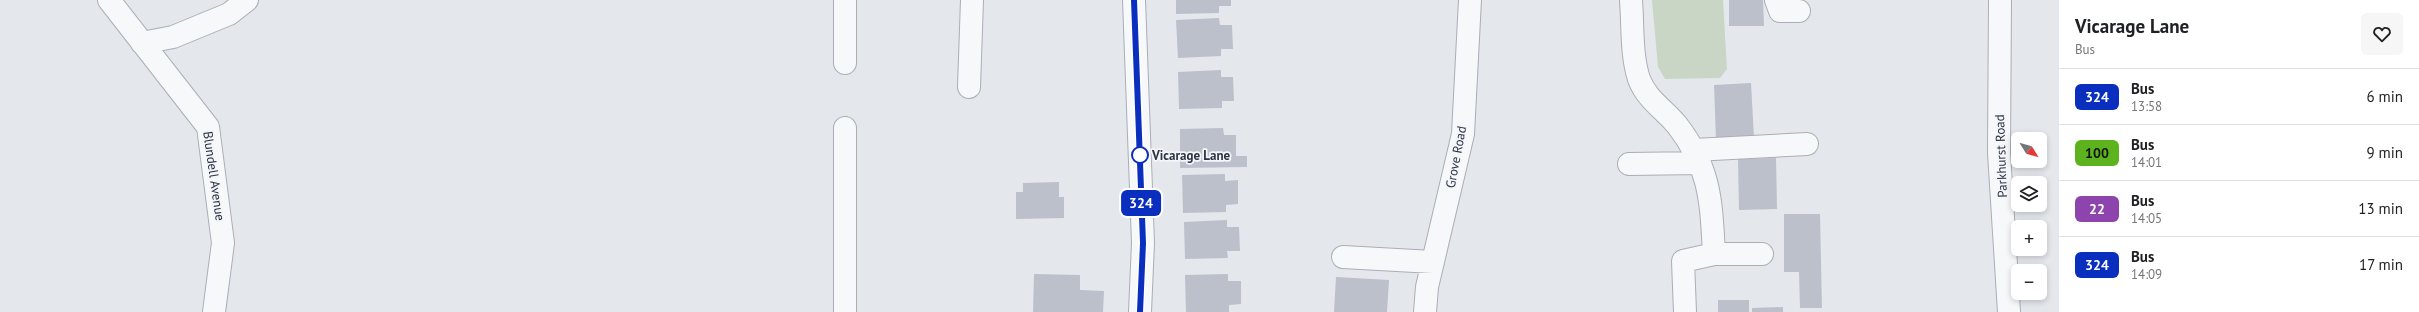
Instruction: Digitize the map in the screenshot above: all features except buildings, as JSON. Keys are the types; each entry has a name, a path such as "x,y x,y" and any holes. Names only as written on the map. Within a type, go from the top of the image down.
{"street":[{"name":"Blundell Avenue","path":"109,0 208,126 223,244 214,312"},
{"path":"142,43 173,37 229,14 247,0"},
{"path":"846,0 846,63"},
{"path":"969,87 972,0"},
{"path":"1134,0 1143,243 1140,312"},
{"name":"Grove Road","path":"1425,312 1427,287 1463,134 1470,0"},
{"path":"1631,0 1635,57 1639,78 1649,98 1676,124 1697,156 1711,198 1714,254"},
{"path":"1776,0 1780,11 1799,11"},
{"name":"Parkhurst Road","path":"2000,0 1999,153 2009,312"},
{"path":"845,128 845,312"},
{"path":"1629,164 1807,144"},
{"path":"1685,312 1683,261 1714,254 1762,254"},
{"path":"1343,257 1433,262"}],"green space":[{"path":"1652,0 1723,0 1727,69 1720,78 1665,79 1658,67"}],"bus line":[{"name":"324","path":"1134,0 1143,243 1140,312"}],"place":[{"name":"Vicarage Lane","path":"1140,155"}]}
